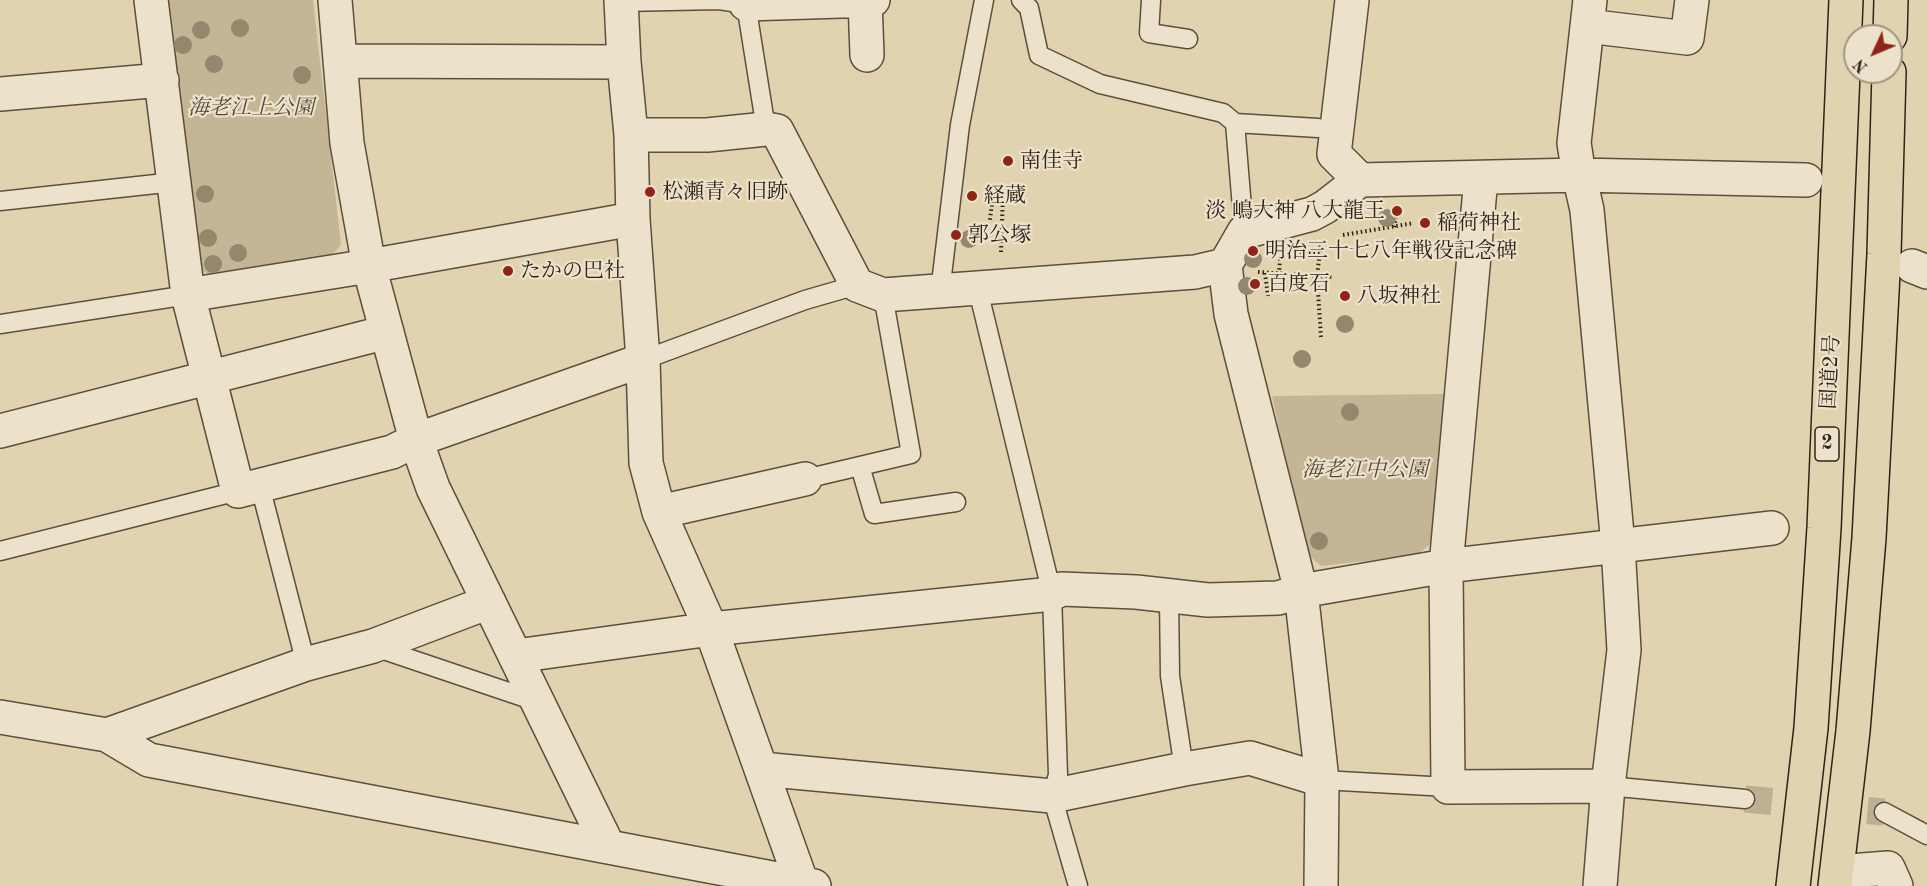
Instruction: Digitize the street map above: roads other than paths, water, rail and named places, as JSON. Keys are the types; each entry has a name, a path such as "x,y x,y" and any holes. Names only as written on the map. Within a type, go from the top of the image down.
{"highway":[{"name":"国道2号","path":"1793,886 1811,728 1824,528 1846,0"},
{"path":"1890,24 1891,0"},
{"path":"1836,879 1853,731 1869,538 1884,254 1889,84"}],"street":[{"path":"151,0 188,295 209,376 249,488 392,452 416,440 643,360"},
{"path":"335,0 347,143 369,266 416,440 433,488 608,846"},
{"path":"865,0 867,55"},
{"path":"728,2 873,0"},
{"path":"1352,0 1334,154 1360,180"},
{"path":"1600,886 1608,786 1624,650 1618,545 1587,210 1574,143 1588,13 1687,38 1692,0"},
{"path":"622,1 643,360 646,463 659,512 711,629 760,769 808,885"},
{"path":"340,61 624,62"},
{"path":"0,94 162,81"},
{"path":"631,135 706,135 766,129 777,131 870,290 940,292 978,290 1240,268"},
{"path":"1321,886 1322,780 1300,591 1231,314 1244,232 1312,214 1325,207 1360,180 1579,175 1806,180"},
{"path":"1481,177 1446,566 1448,787 1608,786"},
{"path":"188,295 369,266 633,219"},
{"path":"0,431 387,332"},
{"path":"659,512 805,478"},
{"path":"516,656 711,629 1052,594 1061,589 1136,592 1208,600 1278,598 1300,591 1446,566 1772,528"},
{"path":"108,735 306,664 373,646 489,602"},
{"path":"0,717 108,735 149,760 808,885"},
{"path":"760,769 1052,796 1184,769 1250,759 1322,780"},
{"path":"1836,879 1887,868 1896,886"}],"lane":[{"path":"940,292 960,125 984,0"},
{"path":"1021,0 1029,8 1039,55 1100,84 1223,112 1235,123 1318,128"},
{"path":"1151,0 1149,33 1188,39"},
{"path":"622,1 728,2 766,129"},
{"path":"1235,123 1244,232"},
{"path":"0,201 174,182"},
{"path":"643,360 805,300 870,290 912,454 805,478"},
{"path":"978,290 1052,594 1058,776 1052,796 1078,886"},
{"path":"0,324 188,295"},
{"path":"860,466 874,514 956,502"},
{"path":"0,551 249,488 306,664"},
{"path":"1169,597 1170,676 1184,769"},
{"path":"373,646 538,702"},
{"path":"1322,780 1448,787"},
{"path":"1608,786 1745,799"},
{"path":"1884,812 1927,835"}],"tunnel":[{"path":"1745,799 1884,812"}],"place":[{"name":"南佳寺","path":"1008,161"},
{"name":"松瀬青々旧跡","path":"650,192"},
{"name":"経蔵","path":"972,196"},
{"name":"淡 嶋大神 八大龍王","path":"1397,211"},
{"name":"稲荷神社","path":"1425,223"},
{"name":"郭公塚","path":"956,235"},
{"name":"明治三十七八年戦役記念碑","path":"1253,251"},
{"name":"たかの巴社","path":"508,271"},
{"name":"百度石","path":"1255,284"},
{"name":"八坂神社","path":"1345,296"}],"park label":[{"name":"海老江上公園","path":"251,108"},
{"name":"海老江中公園","path":"1365,470"}]}
